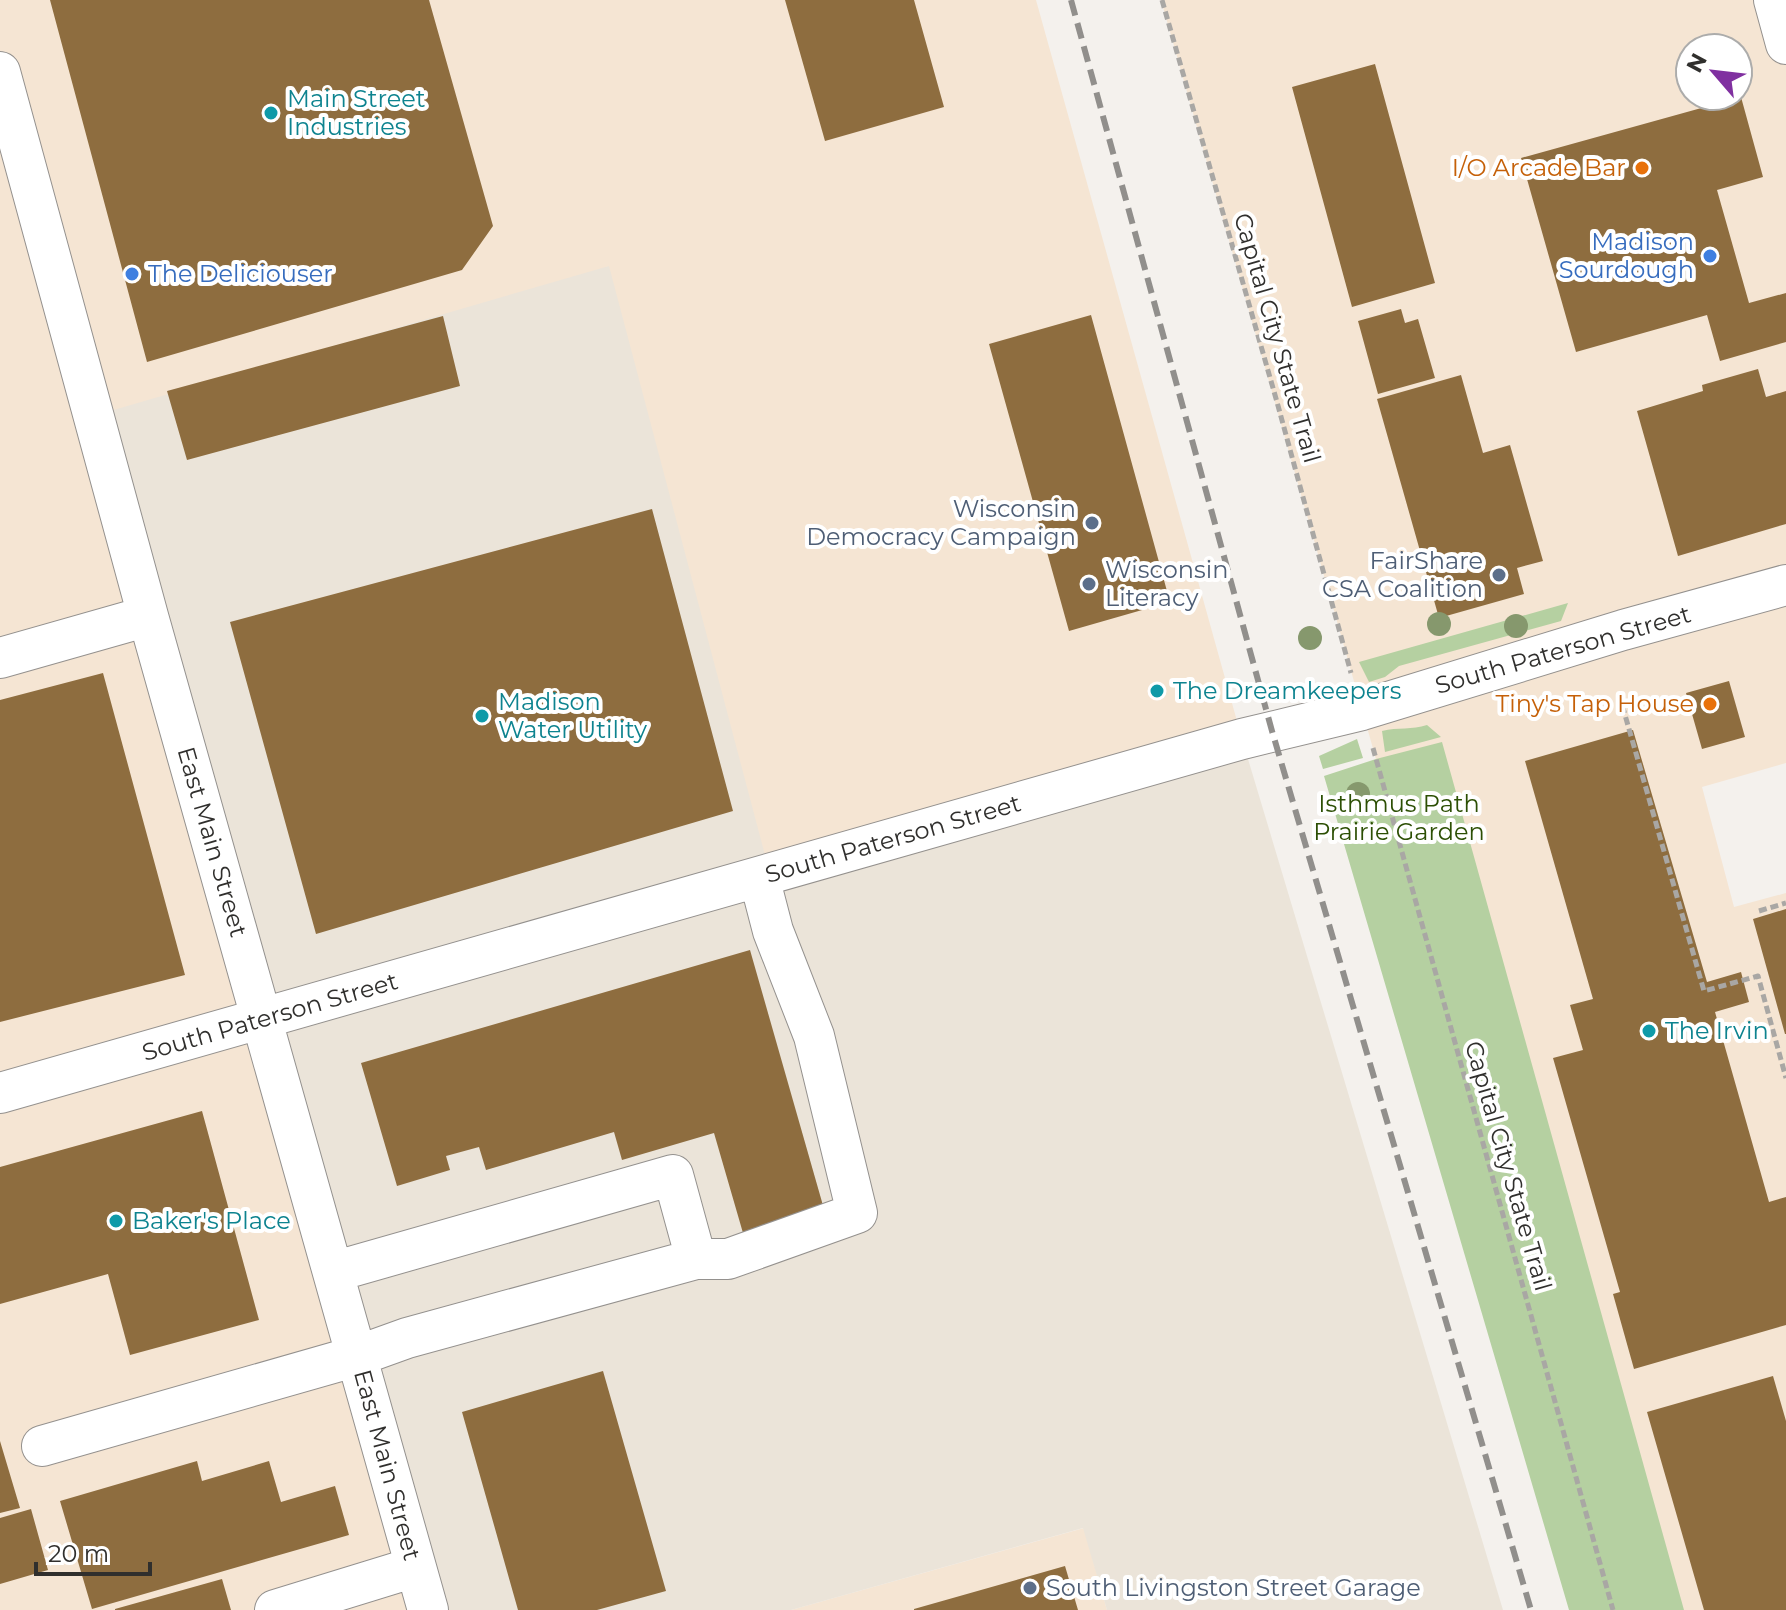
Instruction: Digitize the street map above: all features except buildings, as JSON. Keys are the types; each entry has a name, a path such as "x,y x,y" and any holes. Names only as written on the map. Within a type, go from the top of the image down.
{"street":[{"path":"1774,0 1786,44"},
{"name":"East Main Street","path":"0,72 148,616 428,1610"},
{"name":"South Paterson Street","path":"0,1093 1242,739 1362,710 1623,630 1786,585"},
{"path":"0,658 148,616"},
{"path":"42,1446 357,1356 407,1338 696,1259 728,1259 857,1213 814,1036 773,931 759,877"},
{"path":"333,1272 673,1175 696,1259"},
{"path":"275,1610 415,1567"}],"path":[{"name":"Capital City State Trail","path":"1162,0 1273,387 1351,675"},
{"path":"1619,694 1704,991 1758,976 1786,1078"},
{"name":"Capital City State Trail","path":"1372,745 1613,1610"},
{"path":"1759,911 1786,903"}],"shaded area":[{"path":"0,0 1036,0 1242,739 428,1610 0,1610"},
{"path":"1161,0 1774,0 1786,45 1786,763 1702,787 1734,907 1786,893 1786,1610 1613,1610"},
{"path":"609,266 770,874 1242,739 1503,1610 1107,1610 1083,1528 791,1610 428,1610 93,416"},
{"path":"1084,1528 1107,1610 791,1610"}],"green space":[{"path":"1568,603 1561,621 1399,666 1385,677 1369,682 1359,662"},
{"path":"1427,725 1441,737 1385,752 1382,731"},
{"path":"1357,739 1363,758 1323,769 1319,756"},
{"name":"Isthmus Path Prairie Garden","path":"1442,742 1684,1610 1569,1610 1324,776"}],"railway":[{"path":"1071,0 1272,731 1531,1610"}],"place":[{"name":"Main Street Industries","path":"271,113"},
{"name":"I/O Arcade Bar","path":"1642,168"},
{"name":"Madison Sourdough","path":"1710,256"},
{"name":"The Deliciouser","path":"132,274"},
{"name":"Wisconsin Democracy Campaign","path":"1092,523"},
{"name":"FairShare CSA Coalition","path":"1499,575"},
{"name":"Wisconsin Literacy","path":"1089,584"},
{"name":"The Dreamkeepers","path":"1157,691"},
{"name":"Tiny's Tap House","path":"1710,704"},
{"name":"Madison Water Utility","path":"482,716"},
{"name":"The Irvin","path":"1649,1031"},
{"name":"Baker's Place","path":"116,1221"},
{"name":"South Livingston Street Garage","path":"1030,1588"}]}
